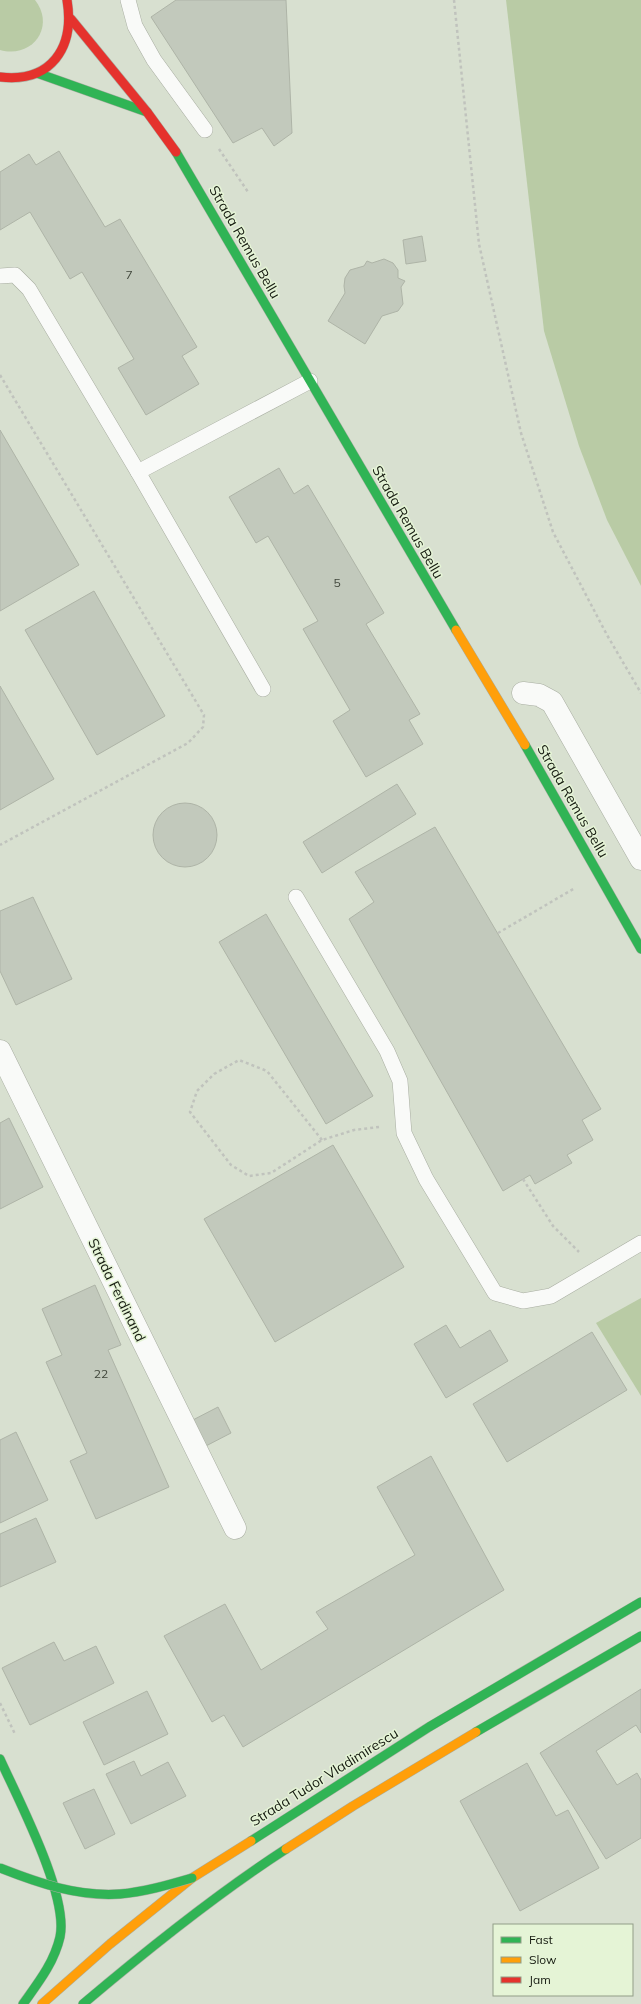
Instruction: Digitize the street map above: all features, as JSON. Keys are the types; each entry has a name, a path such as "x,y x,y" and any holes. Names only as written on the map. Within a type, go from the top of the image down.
{"main road":[{"path":"67,0 71,14"},
{"path":"0,85 37,73 50,65 61,53 68,39 73,0"},
{"name":"Strada Remus Bellu","path":"71,14 179,156 405,545 502,705 641,949"},
{"path":"37,73 147,112"},
{"path":"0,77 5,79 24,78"},
{"name":"Strada Tudor Vladimirescu","path":"42,2004 92,1959 192,1878 429,1727 641,1602"},
{"path":"84,2004 170,1932 250,1873 438,1754 641,1636"},
{"path":"0,1759 43,1854 60,1909 60,1936 52,1961 23,2004"},
{"path":"0,1868 49,1885 89,1893 119,1894 156,1888 192,1878"}],"street":[{"path":"523,693 538,694 552,702 641,859"},
{"name":"Strada Ferdinand","path":"0,1051 236,1528"}],"lane":[{"path":"128,0 135,26 154,60 205,130"},
{"path":"0,276 15,275 29,289 138,472 263,689"},
{"path":"138,472 310,381"},
{"path":"296,897 387,1051 400,1080 404,1133 426,1179 495,1293 523,1301 551,1296 641,1243"}],"path":[{"path":"454,0 479,244 521,433 553,532 607,635 641,693"},
{"path":"205,130 248,192"},
{"path":"0,375 204,715 203,727 188,743 0,845"},
{"path":"498,933 572,891"},
{"path":"322,1140 267,1071 239,1060 214,1074 197,1091 190,1112 230,1165 249,1176 271,1173 322,1140 354,1130 385,1126 404,1133"},
{"path":"523,1179 553,1226 574,1249 592,1259 611,1261"}],"green space":[{"path":"0,0 35,0 41,10 43,20 42,30 31,45 22,50 12,52 0,50"},
{"path":"506,0 641,0 641,586 607,520 579,446 544,331"},
{"path":"641,1298 641,1396 596,1323"}],"building":[{"path":"176,0 286,0 292,133 274,146 262,128 233,143 151,17"},
{"path":"59,151 105,227 120,219 197,347 182,356 199,384 146,415 118,368 134,359 82,272 70,279 30,212 0,230 0,172 29,154 36,165"},
{"path":"422,236 426,261 406,264 403,240"},
{"path":"384,259 393,263 398,270 398,278 405,281 401,287 403,304 398,311 382,316 365,344 328,321 345,293 345,278 350,270 364,266 367,261 372,263"},
{"path":"0,430 79,565 0,611"},
{"path":"279,468 294,494 308,485 384,613 366,624 420,714 409,720 423,744 366,777 333,721 350,710 303,629 318,621 268,536 256,543 229,497"},
{"path":"94,591 165,716 97,755 25,630"},
{"path":"0,686 54,779 0,810"},
{"path":"397,784 416,814 322,873 303,842"},
{"path":"185,803 203,808 208,812 212,817 217,835 212,853 208,858 203,862 185,867 167,862 162,858 158,853 153,835 158,817 162,812 167,808"},
{"path":"435,827 601,1109 582,1120 593,1140 567,1155 572,1163 535,1184 530,1175 503,1191 349,919 374,902 355,872"},
{"path":"33,897 72,979 16,1005 0,971 0,911"},
{"path":"266,914 373,1096 326,1124 219,942"},
{"path":"9,1118 43,1187 0,1209 0,1123"},
{"path":"333,1145 404,1267 275,1342 204,1219"},
{"path":"95,1285 121,1345 108,1350 169,1487 96,1519 70,1461 87,1453 46,1362 62,1355 42,1309"},
{"path":"446,1325 460,1348 490,1330 508,1361 446,1398 414,1344"},
{"path":"592,1332 627,1390 507,1462 473,1404"},
{"path":"218,1407 231,1433 202,1448 189,1422"},
{"path":"16,1432 48,1500 0,1523 0,1440"},
{"path":"431,1456 504,1590 243,1747 224,1715 212,1722 164,1636 225,1604 261,1670 328,1629 316,1612 415,1555 377,1487"},
{"path":"36,1518 56,1562 0,1587 0,1534"},
{"path":"54,1642 64,1661 96,1646 114,1683 30,1725 2,1668"},
{"path":"641,1689 641,1733 636,1725 596,1751 617,1785 637,1773 641,1780 641,1838 606,1859 540,1753"},
{"path":"147,1691 168,1734 104,1765 83,1722"},
{"path":"134,1761 141,1776 168,1762 186,1796 131,1824 106,1774"},
{"path":"527,1763 556,1816 568,1810 599,1868 520,1911 460,1801"},
{"path":"94,1789 115,1834 85,1849 63,1803"}],"traffic: fast":[{"path":"37,73 147,112"},
{"path":"176,152 456,630"},
{"path":"525,745 641,949"},
{"path":"251,1841 429,1727 641,1602"},
{"path":"476,1732 641,1636"},
{"path":"0,1759 29,1822 50,1873 61,1919 60,1937 50,1964 23,2004"},
{"path":"83,2004 182,1923 233,1885 286,1849"},
{"path":"0,1868 58,1888 104,1894 138,1892 192,1878"}],"traffic: slow":[{"path":"456,630 525,745"},
{"path":"286,1849 353,1806 476,1732"},
{"path":"42,2004 110,1944 192,1878 251,1841"}],"traffic: jam":[{"path":"0,77 18,77 33,74 46,68 56,59 63,47 67,33 69,17 67,0"},
{"path":"71,19 147,112 176,152"}]}
